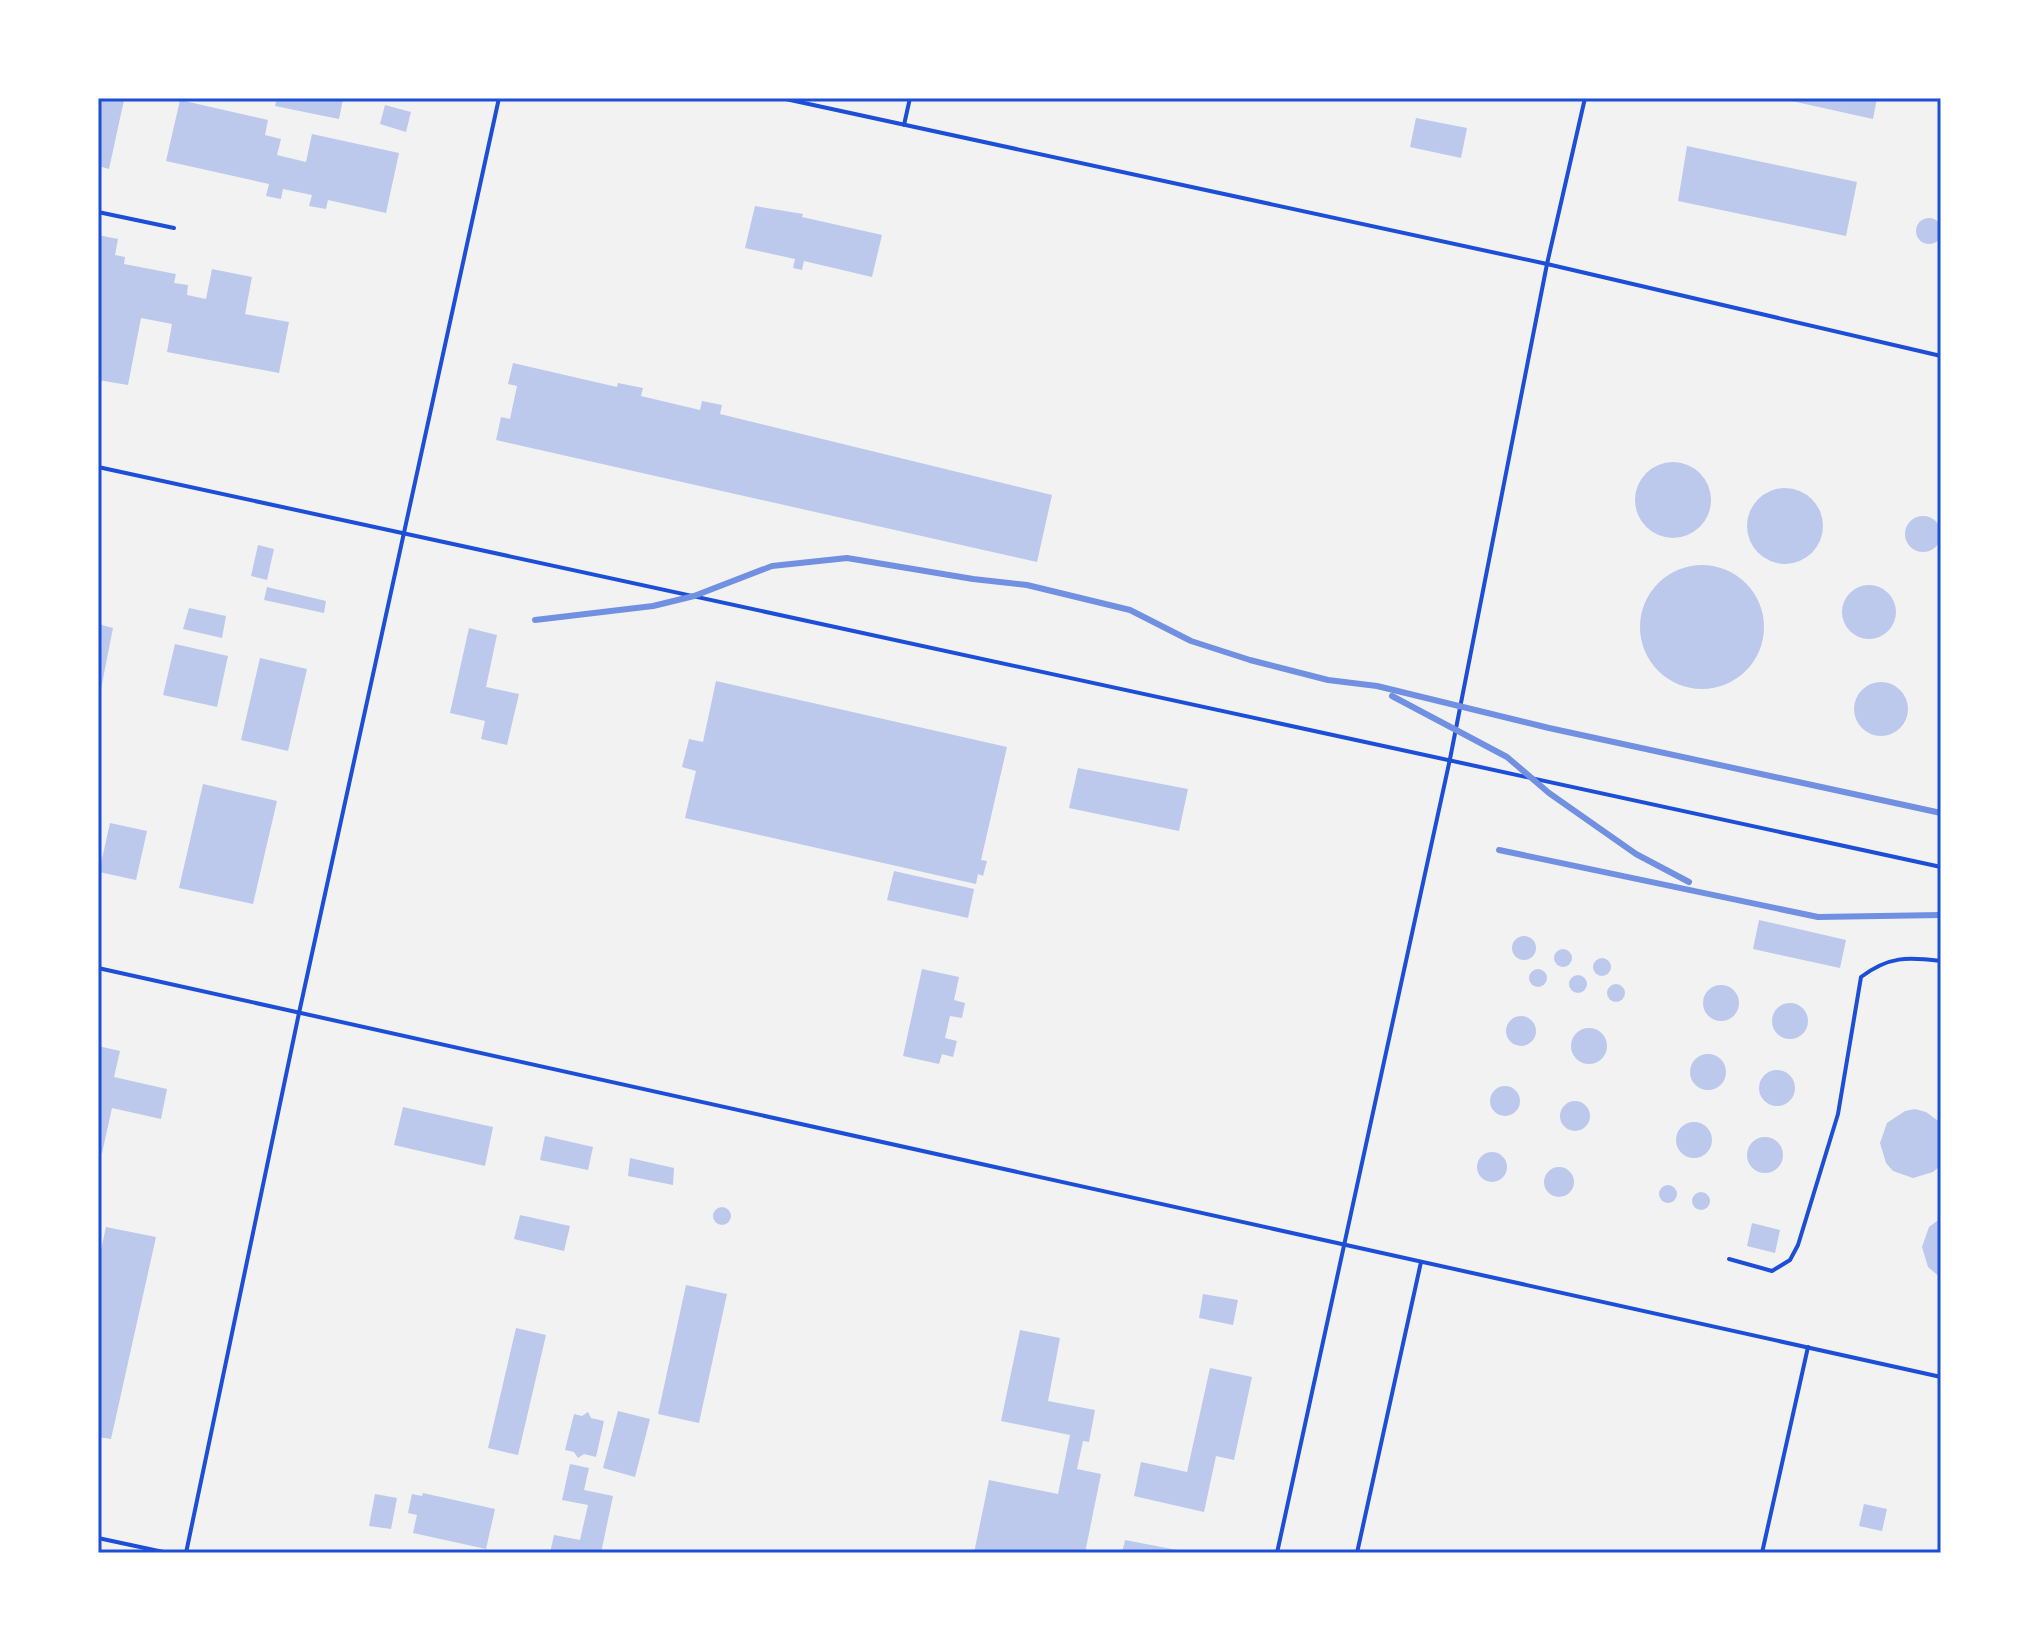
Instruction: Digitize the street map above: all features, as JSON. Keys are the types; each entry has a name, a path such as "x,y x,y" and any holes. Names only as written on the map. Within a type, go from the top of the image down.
{"lane":[{"path":"186,1553 299,1013 499,98"},
{"path":"781,98 1547,264 1941,356"},
{"path":"904,125 910,98"},
{"path":"1277,1553 1450,759 1547,264 1585,98"},
{"path":"98,212 174,228"},
{"path":"98,467 1941,867"},
{"path":"1729,1259 1772,1271 1790,1260 1798,1245 1838,1114 1861,977 1880,963 1908,958 1941,961"},
{"path":"98,968 1941,1377"},
{"path":"1357,1553 1421,1262"},
{"path":"1762,1553 1808,1347"},
{"path":"98,1538 168,1553"}],"building":[{"path":"98,98 124,100 109,169 98,166"},
{"path":"277,98 343,99 339,119 275,106"},
{"path":"1778,98 1877,98 1873,119"},
{"path":"180,100 268,120 265,135 281,139 277,155 306,162 312,134 399,153 386,213 328,200 326,209 309,206 312,195 283,189 281,199 266,196 269,184 166,161"},
{"path":"385,105 411,112 406,132 380,124"},
{"path":"1416,118 1467,128 1461,158 1410,147"},
{"path":"1687,146 1857,182 1846,236 1678,201"},
{"path":"755,206 803,214 802,217 882,235 872,277 804,261 802,270 793,268 795,259 745,248"},
{"path":"1929,218 1938,222 1942,231 1938,240 1929,244 1920,240 1916,231 1920,222"},
{"path":"98,235 118,239 115,255 125,257 124,264 176,274 174,283 188,285 187,295 206,299 212,269 252,277 245,314 289,322 279,373 167,352 172,324 141,318 128,385 98,380"},
{"path":"513,363 617,387 618,383 643,388 641,396 700,410 702,401 722,405 720,414 1052,495 1037,562 496,440 501,417 510,419 517,386 508,384"},
{"path":"1666,462 1680,462 1694,468 1705,479 1711,500 1708,515 1700,527 1680,538 1666,538 1652,532 1641,521 1635,507 1635,493 1641,479 1652,468"},
{"path":"1778,488 1792,488 1806,494 1817,505 1823,526 1820,541 1812,553 1792,564 1778,564 1764,558 1753,547 1747,533 1747,519 1753,505 1764,494"},
{"path":"1923,516 1936,521 1941,534 1936,547 1923,552 1910,547 1905,534 1910,521"},
{"path":"258,545 274,549 267,580 251,576"},
{"path":"1702,565 1726,569 1746,583 1760,603 1764,627 1760,651 1746,671 1726,685 1702,689 1678,685 1658,671 1644,651 1640,627 1644,603 1658,583 1678,569"},
{"path":"1869,585 1880,587 1888,593 1894,601 1894,623 1888,631 1880,637 1869,639 1858,637 1850,631 1844,623 1842,612 1844,601 1850,593 1858,587"},
{"path":"267,587 326,601 324,613 264,600"},
{"path":"189,608 226,616 222,638 183,629"},
{"path":"98,624 113,628 101,689 98,688"},
{"path":"469,628 497,635 486,687 519,694 507,745 481,739 485,721 450,713"},
{"path":"175,644 228,656 217,707 163,695"},
{"path":"260,658 307,669 288,751 241,740"},
{"path":"716,681 1007,747 981,860 987,861 983,876 978,874 976,884 685,818 696,771 682,767 689,739 703,742"},
{"path":"1881,682 1892,684 1900,690 1906,698 1906,720 1900,728 1892,734 1881,736 1870,734 1862,728 1856,720 1854,709 1856,698 1862,690 1870,684"},
{"path":"1078,768 1188,789 1179,831 1069,808"},
{"path":"203,784 277,801 253,904 179,888"},
{"path":"110,823 147,831 136,880 99,872"},
{"path":"894,871 974,889 968,918 887,900"},
{"path":"1759,920 1846,940 1840,968 1753,949"},
{"path":"1524,936 1533,939 1536,948 1533,957 1524,960 1515,957 1512,948 1515,939"},
{"path":"1559,949 1567,949 1572,958 1570,965 1559,967 1554,962 1554,954"},
{"path":"1598,958 1606,958 1611,967 1609,974 1598,976 1593,971 1593,963"},
{"path":"922,969 959,977 954,1000 965,1003 962,1018 950,1016 945,1038 957,1041 953,1057 942,1054 939,1064 903,1056"},
{"path":"1534,969 1542,969 1547,978 1545,985 1534,987 1529,982 1529,974"},
{"path":"1574,975 1582,975 1587,984 1585,991 1574,993 1569,988 1569,980"},
{"path":"1612,984 1620,984 1625,993 1623,1000 1612,1002 1607,997 1607,989"},
{"path":"1721,985 1733,991 1739,1003 1733,1015 1721,1021 1709,1015 1703,1003 1709,991"},
{"path":"1790,1003 1803,1008 1808,1021 1803,1034 1790,1039 1777,1034 1772,1021 1777,1008"},
{"path":"1521,1016 1532,1020 1536,1031 1532,1042 1521,1046 1510,1042 1506,1031 1510,1020"},
{"path":"1589,1028 1601,1034 1607,1046 1601,1058 1589,1064 1577,1058 1571,1046 1577,1034"},
{"path":"98,1046 120,1051 114,1077 167,1089 161,1119 112,1108 102,1153 98,1153"},
{"path":"1708,1054 1721,1059 1726,1072 1721,1085 1708,1090 1695,1085 1690,1072 1695,1059"},
{"path":"1777,1070 1790,1075 1795,1088 1790,1101 1777,1106 1764,1101 1759,1088 1764,1075"},
{"path":"1505,1086 1516,1090 1520,1101 1516,1112 1505,1116 1494,1112 1490,1101 1494,1090"},
{"path":"1575,1101 1586,1105 1590,1116 1586,1127 1575,1131 1564,1127 1560,1116 1564,1105"},
{"path":"403,1107 493,1127 485,1166 394,1145"},
{"path":"1915,1109 1926,1112 1941,1123 1941,1165 1933,1172 1913,1178 1893,1171 1886,1163 1880,1143 1887,1123 1905,1111"},
{"path":"1694,1122 1706,1128 1712,1140 1706,1152 1694,1158 1682,1152 1676,1140 1682,1128"},
{"path":"545,1136 593,1147 588,1170 540,1160"},
{"path":"1765,1137 1778,1142 1783,1155 1778,1168 1765,1173 1752,1168 1747,1155 1752,1142"},
{"path":"1492,1152 1503,1156 1507,1167 1503,1178 1492,1182 1481,1178 1477,1167 1481,1156"},
{"path":"630,1158 674,1168 673,1185 628,1176"},
{"path":"1559,1167 1570,1171 1574,1182 1570,1193 1559,1197 1548,1193 1544,1182 1548,1171"},
{"path":"1664,1185 1672,1185 1677,1194 1675,1201 1664,1203 1659,1198 1659,1190"},
{"path":"1697,1192 1705,1192 1710,1201 1708,1208 1697,1210 1692,1205 1692,1197"},
{"path":"718,1207 726,1207 731,1216 729,1223 718,1225 713,1220 713,1212"},
{"path":"520,1215 570,1226 564,1251 514,1239"},
{"path":"1941,1218 1941,1278 1928,1267 1922,1247 1929,1227"},
{"path":"1752,1223 1780,1230 1775,1253 1747,1246"},
{"path":"106,1227 156,1237 111,1439 98,1437 98,1263"},
{"path":"686,1285 727,1294 699,1423 658,1414"},
{"path":"1203,1294 1238,1300 1233,1325 1199,1318"},
{"path":"516,1328 546,1335 518,1455 488,1448"},
{"path":"1020,1330 1060,1338 1048,1401 1095,1410 1089,1442 1083,1441 1077,1469 1101,1474 1085,1553 974,1553 989,1480 1058,1494 1070,1435 1001,1421"},
{"path":"1210,1368 1252,1377 1234,1460 1216,1456 1204,1512 1134,1496 1141,1462 1187,1472"},
{"path":"618,1411 650,1419 635,1477 603,1468"},
{"path":"588,1412 591,1418 604,1421 596,1457 584,1454 578,1458 574,1452 565,1450 574,1414 582,1416"},
{"path":"570,1464 589,1468 584,1490 613,1496 601,1553 550,1553 554,1535 580,1540 588,1505 562,1500"},
{"path":"423,1493 495,1509 486,1549 413,1533 417,1515 408,1513 412,1494 422,1496"},
{"path":"375,1494 397,1498 391,1529 369,1526"},
{"path":"1864,1504 1887,1509 1882,1531 1859,1526"},
{"path":"1125,1540 1177,1550 1177,1553 1122,1553"}],"railway":[{"path":"535,620 653,606 694,596 772,566 847,558 1027,585 1130,610 1191,641 1328,680 1377,686 1549,728 1941,813"},
{"path":"1392,696 1507,757 1549,793 1636,854 1689,882"},
{"path":"1499,850 1818,917 1941,915"}]}
